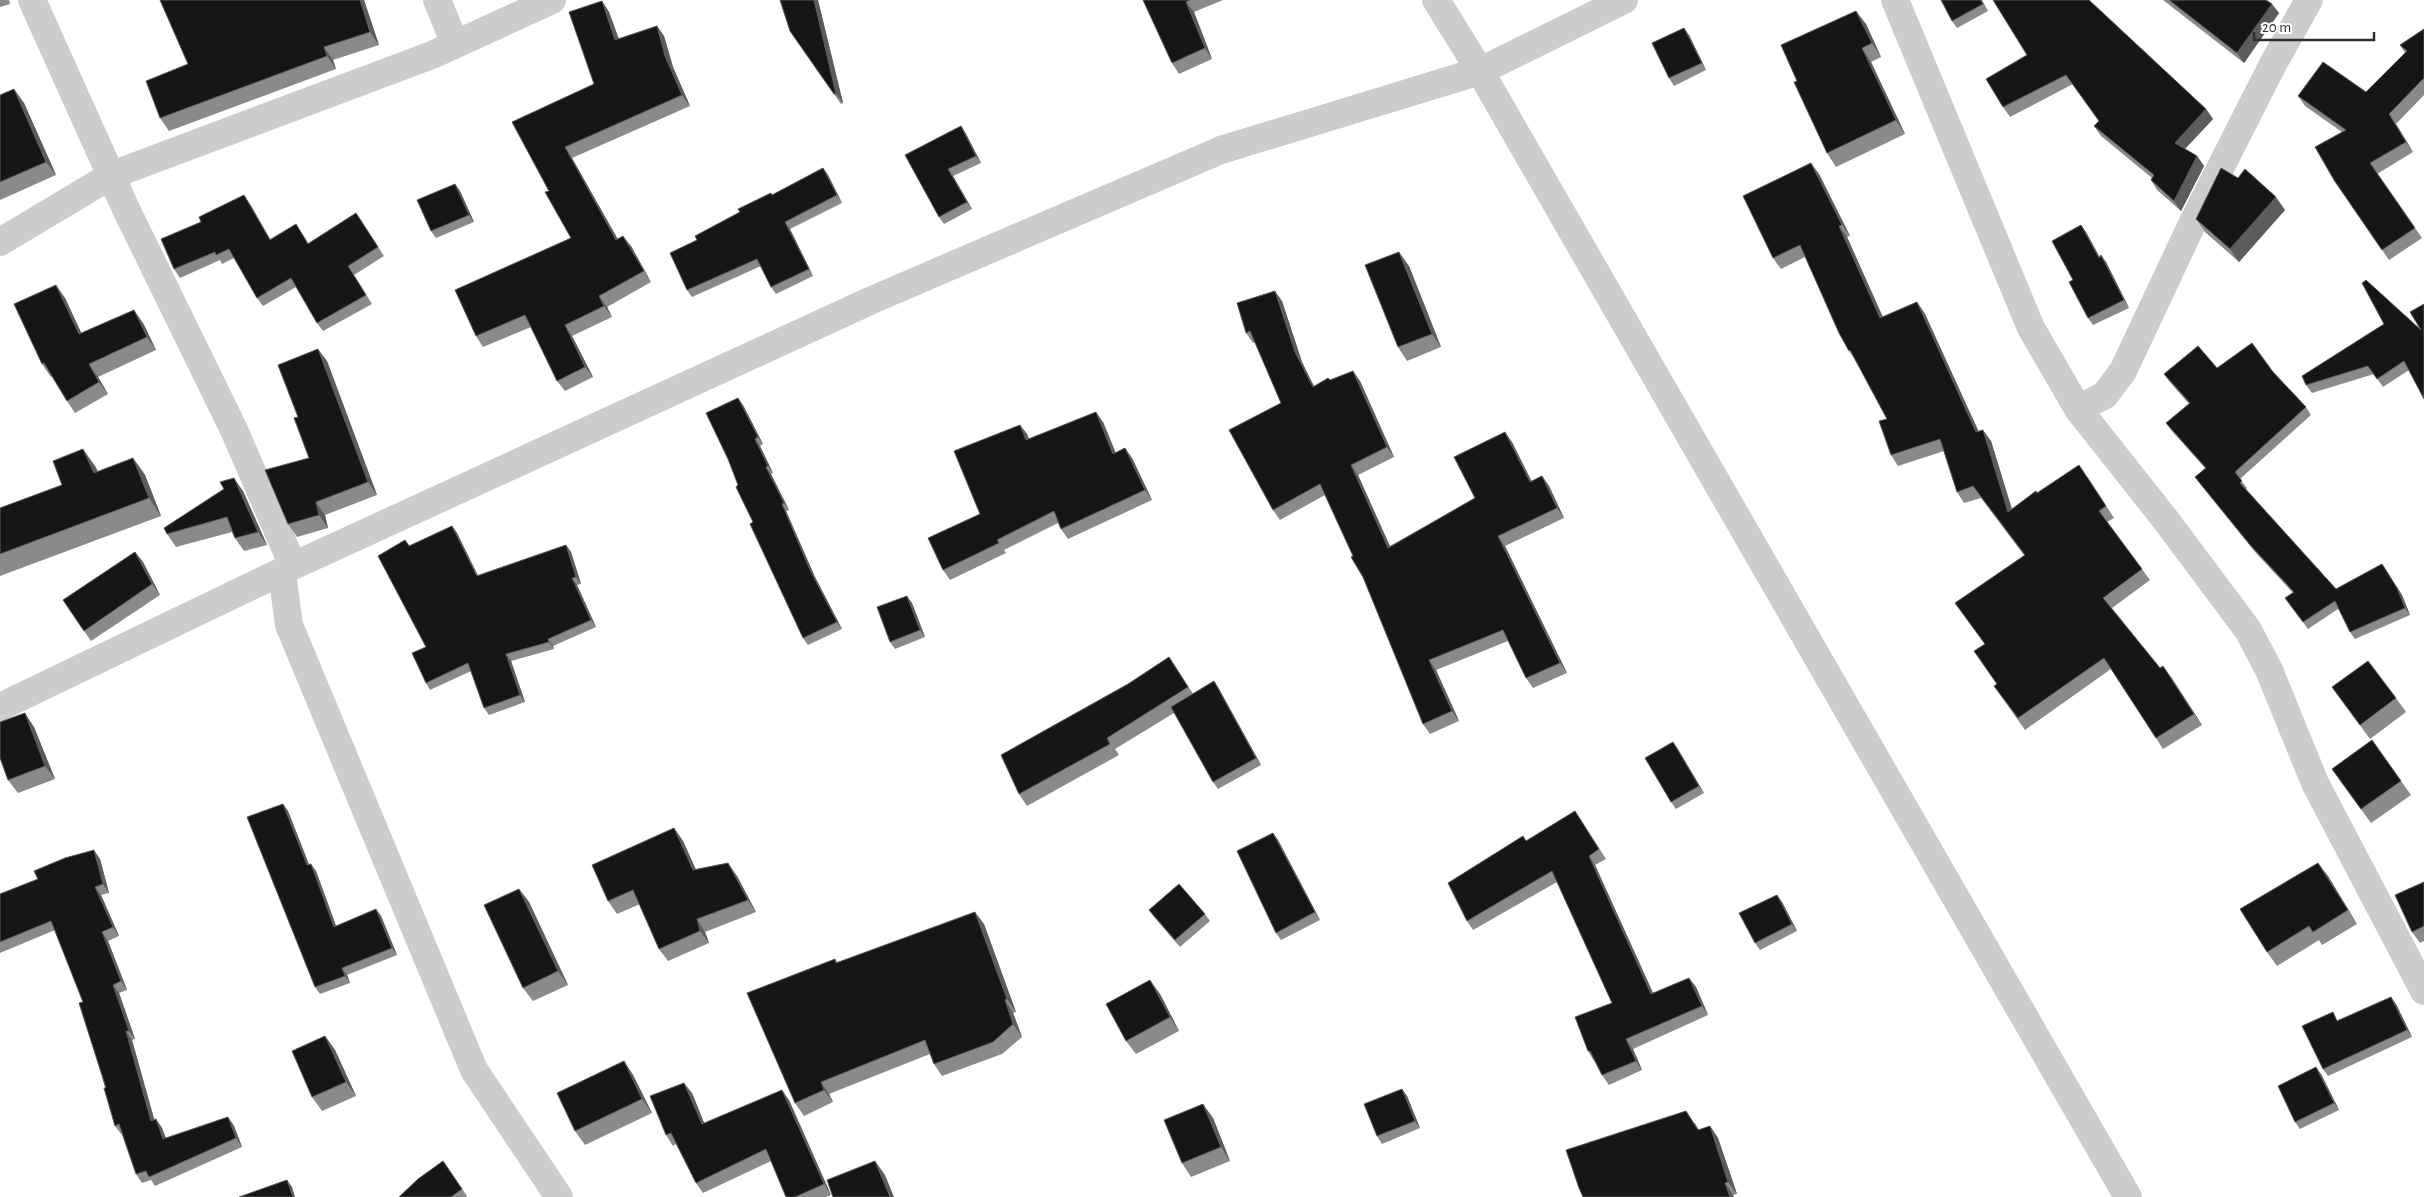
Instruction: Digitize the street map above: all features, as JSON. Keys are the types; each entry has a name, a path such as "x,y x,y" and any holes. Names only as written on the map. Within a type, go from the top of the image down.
{"street":[{"path":"32,0 126,209 234,430 287,569 289,625 474,1070 559,1197"},
{"path":"437,0 455,44"},
{"path":"0,242 112,175 455,44 552,0"},
{"path":"1436,0 1480,71 2128,1197"},
{"path":"0,707 287,569 872,300 1221,150 1480,71 1624,0"},
{"path":"1895,0 2031,328 2078,409 2165,519 2248,630 2270,670 2315,783 2424,991"},
{"path":"2078,409 2105,395 2124,371 2202,205 2273,64 2309,0"}],"building":[{"path":"160,0 360,0 370,32 324,47 327,56 160,118 146,81 188,64"},
{"path":"780,0 814,0 836,94 834,94 790,31"},
{"path":"1143,0 1190,0 1186,2 1205,48 1172,63"},
{"path":"1941,0 1981,0 1983,4 1952,21"},
{"path":"1993,0 2089,0 2206,109 2175,143 2197,156 2174,201 2151,180 2154,175 2094,126 2099,121 2066,75 2003,107 1986,79 2027,55"},
{"path":"2169,0 2266,0 2272,4 2237,53"},
{"path":"602,1 615,40 657,26 665,56 682,95 565,147 616,240 623,236 644,271 599,296 604,306 565,325 585,367 557,381 525,315 476,336 455,290 571,238 545,192 549,191 512,122 594,84 569,12"},
{"path":"1856,11 1872,43 1862,48 1896,120 1827,153 1794,82 1797,81 1781,45"},
{"path":"1684,28 1702,63 1669,78 1652,43"},
{"path":"2424,29 2424,78 2389,114 2406,142 2370,163 2415,228 2382,250 2334,180 2315,147 2346,130 2298,96 2323,62 2366,92 2407,51 2400,45"},
{"path":"14,89 46,162 0,182 0,95"},
{"path":"961,126 976,156 948,169 967,202 939,217 905,155"},
{"path":"1811,163 1842,225 1839,226 1880,318 1917,302 1976,432 1983,430 2008,512 2036,491 2037,493 2079,465 2106,506 2099,511 2142,569 2103,598 2160,668 2163,666 2194,714 2156,738 2104,658 2018,718 1994,686 1997,684 1974,651 1985,644 1955,603 2025,555 1973,486 1957,492 1940,439 1891,455 1879,421 1887,419 1839,333 1800,245 1773,258 1743,196"},
{"path":"823,168 837,195 785,222 809,269 771,287 757,259 687,290 670,253 697,240 695,236 740,212 738,209 771,193 772,195"},
{"path":"2221,168 2238,178 2245,169 2276,197 2230,249 2196,219"},
{"path":"455,184 469,215 431,231 417,200"},
{"path":"244,195 270,240 296,224 308,244 356,213 378,247 348,266 366,295 317,323 291,278 257,298 229,249 216,255 215,252 174,269 161,239 201,222 199,217"},
{"path":"2081,225 2099,258 2101,255 2124,300 2088,318 2069,282 2073,280 2052,241"},
{"path":"1399,252 1432,334 1398,347 1365,265"},
{"path":"2366,280 2421,330 2410,312 2424,304 2424,399 2404,361 2377,379 2368,366 2306,385 2302,376 2384,324 2362,283"},
{"path":"56,285 79,334 134,310 147,337 89,364 99,382 67,401 44,363 42,364 14,304"},
{"path":"1275,291 1295,352 1313,387 1328,378 1330,380 1353,371 1387,447 1351,465 1388,548 1475,498 1454,457 1505,432 1530,482 1542,476 1557,508 1498,536 1560,663 1526,678 1503,630 1429,660 1452,711 1423,724 1363,577 1351,557 1353,556 1320,484 1273,510 1229,430 1281,403 1250,331 1246,333 1237,303"},
{"path":"2252,343 2273,372 2306,407 2235,472 2242,481 2240,483 2336,589 2382,564 2397,588 2405,608 2350,632 2335,601 2303,622 2285,598 2294,592 2251,546 2195,477 2206,468 2166,423 2190,403 2164,374 2198,346 2217,368"},
{"path":"318,349 368,482 316,502 319,515 288,524 265,470 309,458 294,418 298,417 278,365"},
{"path":"738,398 758,437 755,439 768,466 766,467 784,503 782,504 810,570 837,622 803,638 750,524 753,522 736,487 738,485 728,459 706,413"},
{"path":"1096,412 1113,454 1125,448 1145,490 1061,529 1054,511 997,540 999,543 943,570 928,538 980,514 954,451 1020,425 1026,440"},
{"path":"83,449 94,473 133,458 149,498 0,554 0,508 62,485 53,461"},
{"path":"234,478 258,532 235,538 227,517 167,534 164,528 224,489 220,482"},
{"path":"452,526 477,576 566,545 576,577 572,578 591,620 548,639 549,642 506,654 520,695 484,708 468,663 426,683 412,653 426,647 378,556 405,540 409,546"},
{"path":"135,552 152,584 84,631 63,600"},
{"path":"907,596 920,630 890,642 877,607"},
{"path":"1169,657 1188,687 1107,738 1110,744 1019,794 1001,755 1128,684"},
{"path":"2368,661 2396,698 2360,725 2332,687"},
{"path":"1214,681 1256,758 1213,782 1171,707"},
{"path":"25,713 45,766 8,780 0,758 0,722"},
{"path":"2372,740 2401,781 2361,809 2332,769"},
{"path":"1673,742 1699,786 1671,802 1645,758"},
{"path":"283,804 307,865 311,864 334,927 376,909 392,948 342,968 345,976 315,987 247,817"},
{"path":"1575,811 1599,849 1589,856 1651,994 1689,978 1702,1006 1626,1039 1636,1061 1602,1075 1590,1051 1588,1051 1575,1017 1612,1003 1552,871 1467,921 1448,883 1523,836 1526,841"},
{"path":"674,828 693,870 728,863 748,900 697,919 700,931 659,949 633,890 608,901 592,865"},
{"path":"1273,833 1315,912 1276,933 1237,851"},
{"path":"94,850 103,884 95,887 113,927 102,932 121,981 113,985 129,1031 126,1031 151,1121 156,1119 163,1139 228,1117 236,1138 149,1177 146,1171 136,1174 119,1124 115,1126 104,1088 106,1088 79,1003 83,1002 51,921 0,942 0,894 38,879 34,871 65,858"},
{"path":"2318,863 2348,910 2313,932 2309,926 2267,952 2240,909"},
{"path":"2424,882 2424,926 2412,932 2395,895"},
{"path":"1179,884 1205,914 1175,940 1149,910"},
{"path":"519,889 558,971 523,988 484,905"},
{"path":"1777,895 1792,924 1755,943 1739,913"},
{"path":"975,912 1007,999 1005,1000 1013,1024 993,1042 934,1064 925,1040 821,1082 824,1090 795,1103 747,993 835,959 836,963"},
{"path":"1150,980 1170,1017 1126,1041 1106,1004"},
{"path":"2391,997 2407,1030 2323,1069 2302,1026 2333,1012 2337,1021"},
{"path":"325,1036 346,1082 312,1097 292,1051"},
{"path":"624,1061 642,1099 575,1131 557,1093"},
{"path":"2316,1067 2334,1103 2295,1122 2278,1086"},
{"path":"684,1083 702,1124 782,1090 824,1184 795,1197 786,1197 766,1149 696,1183 671,1133 666,1135 650,1096"},
{"path":"1402,1089 1415,1121 1377,1136 1364,1104"},
{"path":"1203,1104 1221,1147 1182,1163 1164,1120"},
{"path":"1686,1111 1698,1130 1710,1126 1728,1182 1725,1183 1730,1197 1583,1197 1566,1150"},
{"path":"443,1161 462,1189 451,1197 399,1197 418,1179"},
{"path":"875,1161 890,1197 833,1197 827,1180"},
{"path":"287,1180 293,1197 239,1197"}]}
